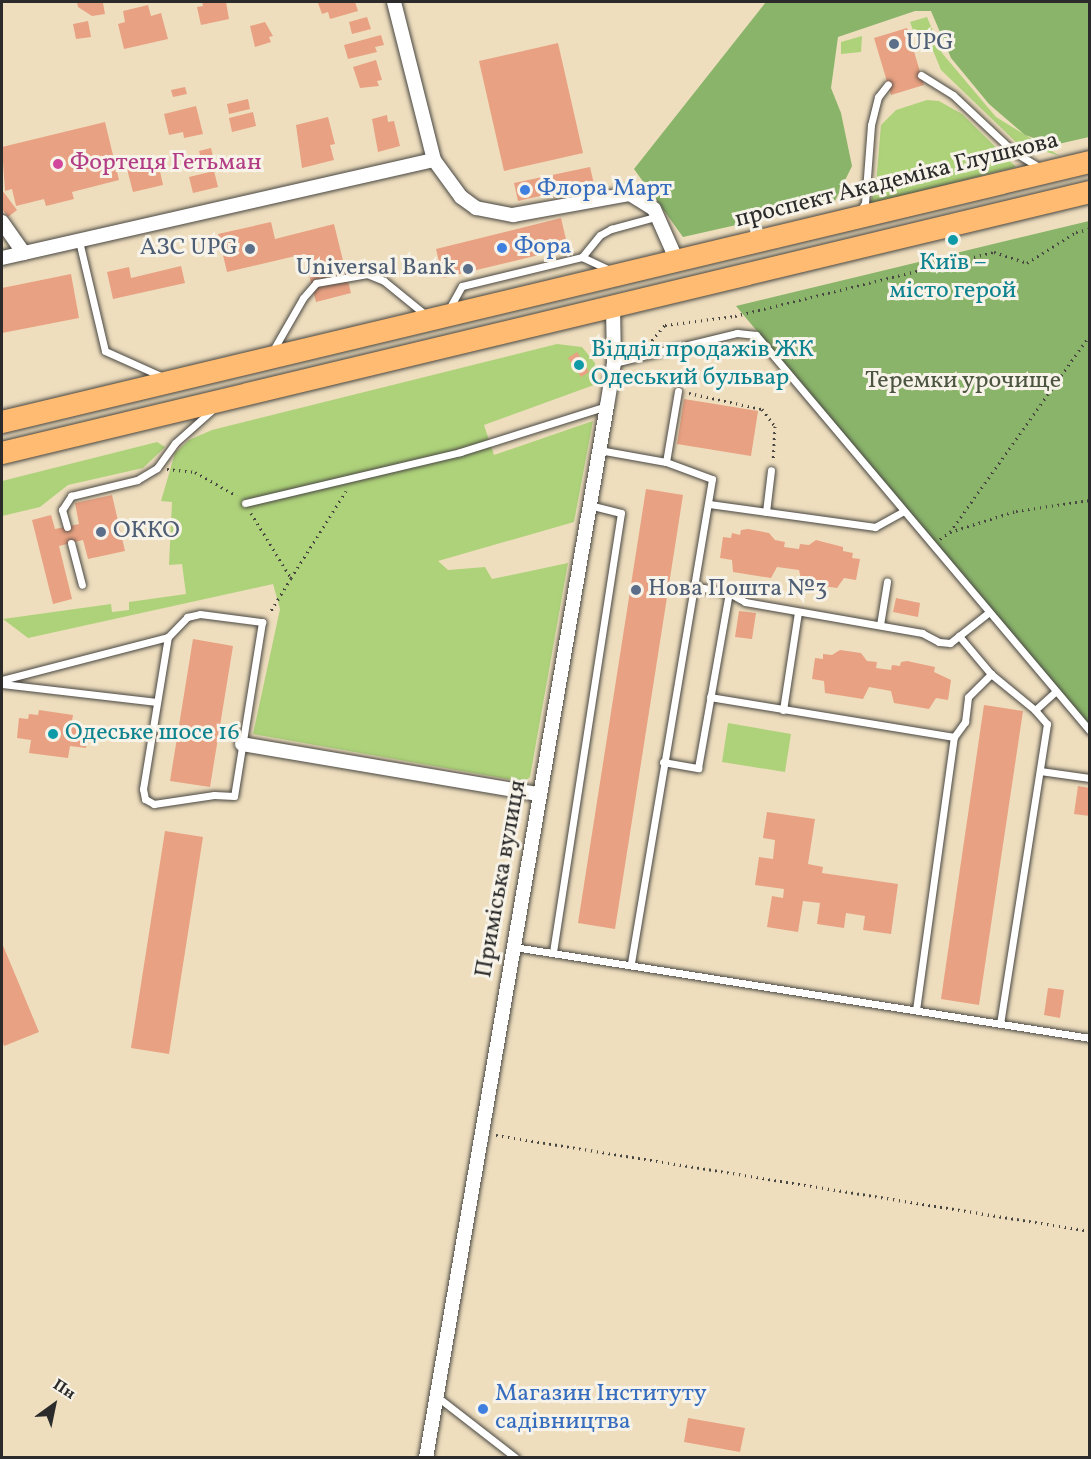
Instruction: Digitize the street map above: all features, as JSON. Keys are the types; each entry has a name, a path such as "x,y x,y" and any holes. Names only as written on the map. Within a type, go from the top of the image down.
{"highway":[{"name":"проспект Академіка Глушкова","path":"2,422 1089,162"},
{"path":"2,453 1089,192"}],"street":[{"path":"394,2 434,160 461,197 496,215 513,215 630,194 659,216 677,261"},
{"path":"2,258 434,160"},
{"path":"2,222 24,253"},
{"name":"Приміська вулиця","path":"426,1458 614,363 613,308"},
{"path":"242,744 539,794"}],"lane":[{"path":"921,75 953,95 1014,152 1048,172"},
{"path":"856,219 865,203 871,125 878,96 888,84"},
{"path":"269,358 303,298 316,283 367,274 384,281 439,318 462,286 582,257 600,235 610,229 659,216"},
{"path":"80,241 105,351 173,381"},
{"path":"582,257 620,275"},
{"path":"614,363 737,333 756,335 1054,693 1089,731"},
{"path":"666,462 678,391"},
{"path":"67,527 62,510 71,496 137,480 157,468 175,443 222,400"},
{"path":"244,503 460,452 607,406"},
{"path":"599,450 666,462 712,479 631,964"},
{"path":"766,512 771,470"},
{"path":"708,504 875,527 902,512"},
{"path":"553,952 621,513 589,505"},
{"path":"71,543 82,585"},
{"path":"880,625 887,582"},
{"path":"693,586 729,593 745,602 922,633 939,642 950,643 988,613"},
{"path":"663,762 698,768 729,593"},
{"path":"783,710 798,612"},
{"path":"2,682 168,637 187,617 200,614 262,622 234,796 214,795 154,804 145,799 143,789 168,637"},
{"path":"959,636 991,674 1035,710 1047,724 1000,1024"},
{"path":"916,1011 954,737 965,722 968,697 991,674"},
{"path":"2,682 157,702"},
{"path":"1035,710 1054,693"},
{"path":"710,697 954,737"},
{"path":"1040,771 1089,778"},
{"path":"514,947 1089,1038"},
{"path":"436,1396 516,1458"}],"path":[{"path":"643,355 655,333 665,325 735,316 994,252 1027,263 1076,232 1089,229"},
{"path":"932,546 950,532 1089,335"},
{"path":"678,391 755,406 767,413 776,433 771,470"},
{"path":"157,468 195,472 231,490 244,503 291,578"},
{"path":"262,622 355,476"},
{"path":"950,532 1016,511 1089,500"},
{"path":"481,1132 1089,1231"}],"green space":[{"path":"766,2 1089,2 1089,137 1054,145 1025,135 989,104 951,58 931,11 915,11 838,37 831,88 841,113 852,166 834,203 683,237 634,169"},
{"path":"927,17 942,53 996,117 1060,156 1017,143 941,70 927,36 916,38 910,22"},
{"path":"862,36 861,52 841,54 841,42"},
{"path":"927,100 939,101 962,114 1016,167 870,204 876,184 881,125 896,110"},
{"name":"Теремки урочище","path":"1089,221 1089,728 736,306"},
{"path":"557,344 582,347 595,363 594,385 484,425 494,455 593,421 574,522 438,561 448,570 485,567 492,579 568,563 530,777 524,782 253,734 280,609 273,584 28,638 3,619 111,604 112,612 129,610 129,602 186,594 182,564 169,565 172,502 161,501 175,453 189,440 212,430"},
{"path":"157,442 165,447 143,468 68,485 40,507 2,516 2,481"},
{"path":"728,723 791,734 785,772 722,762"}],"building":[{"path":"77,2 103,3 105,14 92,16 78,7"},
{"path":"202,2 226,2 229,19 201,25 197,7 203,6"},
{"path":"355,2 358,11 330,19 328,12 322,14 318,3"},
{"path":"148,5 151,16 161,13 168,39 124,49 118,24 125,22 123,11"},
{"path":"367,17 371,29 352,34 349,22"},
{"path":"88,21 91,37 76,39 73,24"},
{"path":"265,22 273,36 269,37 271,42 255,47 250,26"},
{"path":"907,28 924,85 891,95 874,38"},
{"path":"381,35 384,45 375,47 377,52 348,59 344,45"},
{"path":"558,43 583,153 504,171 479,61"},
{"path":"376,60 382,80 377,81 379,86 360,88 353,67"},
{"path":"185,87 187,94 173,97 171,90"},
{"path":"248,99 250,109 229,114 227,104"},
{"path":"196,106 203,134 184,138 183,132 169,135 164,114"},
{"path":"253,112 256,126 232,132 229,118"},
{"path":"387,115 388,122 394,121 400,146 378,152 372,119"},
{"path":"328,117 335,144 330,145 334,160 302,168 296,125"},
{"name":"Фортеця Гетьман","path":"105,122 119,180 72,192 74,199 46,206 44,199 16,206 12,189 5,191 2,147"},
{"path":"211,148 214,161 202,163 199,151"},
{"path":"158,162 163,185 133,192 127,169"},
{"path":"590,167 594,184 518,201 514,183"},
{"path":"214,171 218,187 193,193 189,177"},
{"path":"2,190 17,210 8,217 2,209"},
{"name":"Фора","path":"561,218 568,248 443,278 436,249"},
{"path":"271,222 275,239 334,224 351,293 316,302 304,254 227,272 218,234"},
{"path":"181,266 185,283 113,299 107,272 129,267 131,278"},
{"path":"71,274 79,318 2,333 2,288"},
{"name":"Відділ продажів ЖК Одеський бульвар","path":"577,352 589,372 581,377 568,358"},
{"path":"684,399 758,411 751,456 677,444"},
{"path":"646,489 683,495 615,929 578,923"},
{"path":"112,495 125,551 88,559 83,540 59,546 72,599 53,604 32,520 51,515 55,529 79,524 75,503"},
{"path":"741,530 769,533 775,540 785,542 784,547 799,549 800,544 809,545 816,540 843,547 843,551 853,553 852,558 860,559 856,580 844,578 837,588 802,583 799,570 777,567 771,578 733,572 732,560 720,558 723,537 731,538 732,533 740,535"},
{"path":"896,598 920,603 918,617 893,612"},
{"path":"739,611 756,613 752,639 735,637"},
{"path":"193,639 233,646 210,787 170,781"},
{"path":"840,650 861,653 867,661 877,662 876,668 891,670 892,665 900,666 901,662 907,661 935,667 934,672 951,680 948,700 936,698 929,709 894,703 891,691 869,687 863,699 825,693 824,681 812,679 815,658 823,659 823,654 832,655"},
{"path":"984,705 1023,711 979,1005 941,999"},
{"name":"Одеське шосе 16","path":"39,710 73,715 72,721 88,729 86,748 70,746 68,758 29,753 31,740 17,738 19,718 28,719 29,714 38,715"},
{"path":"1078,786 1090,788 1090,816 1074,814"},
{"path":"767,812 815,819 808,864 823,867 822,873 898,884 891,934 863,930 865,916 846,913 844,928 817,924 820,903 803,901 798,932 767,927 772,896 783,898 784,889 755,885 759,857 773,859 775,840 763,838"},
{"path":"165,831 203,837 169,1054 131,1048"},
{"path":"2,943 39,1032 4,1046 2,1040"},
{"path":"1048,988 1064,990 1060,1018 1044,1015"},
{"path":"688,1418 745,1428 740,1452 684,1442"}],"place":[{"name":"UPG","path":"894,44"},
{"name":"Фортеця Гетьман","path":"58,164"},
{"name":"Флора Март","path":"525,190"},
{"name":"Київ – місто герой","path":"953,240"},
{"name":"Фора","path":"502,248"},
{"name":"АЗС UPG","path":"250,249"},
{"name":"Universal Bank","path":"468,269"},
{"name":"Відділ продажів ЖК Одеський бульвар","path":"579,365"},
{"name":"ОККО","path":"101,532"},
{"name":"Нова Пошта №3","path":"636,590"},
{"name":"Одеське шосе 16","path":"53,734"},
{"name":"Магазин Інституту садівництва","path":"483,1409"}]}
